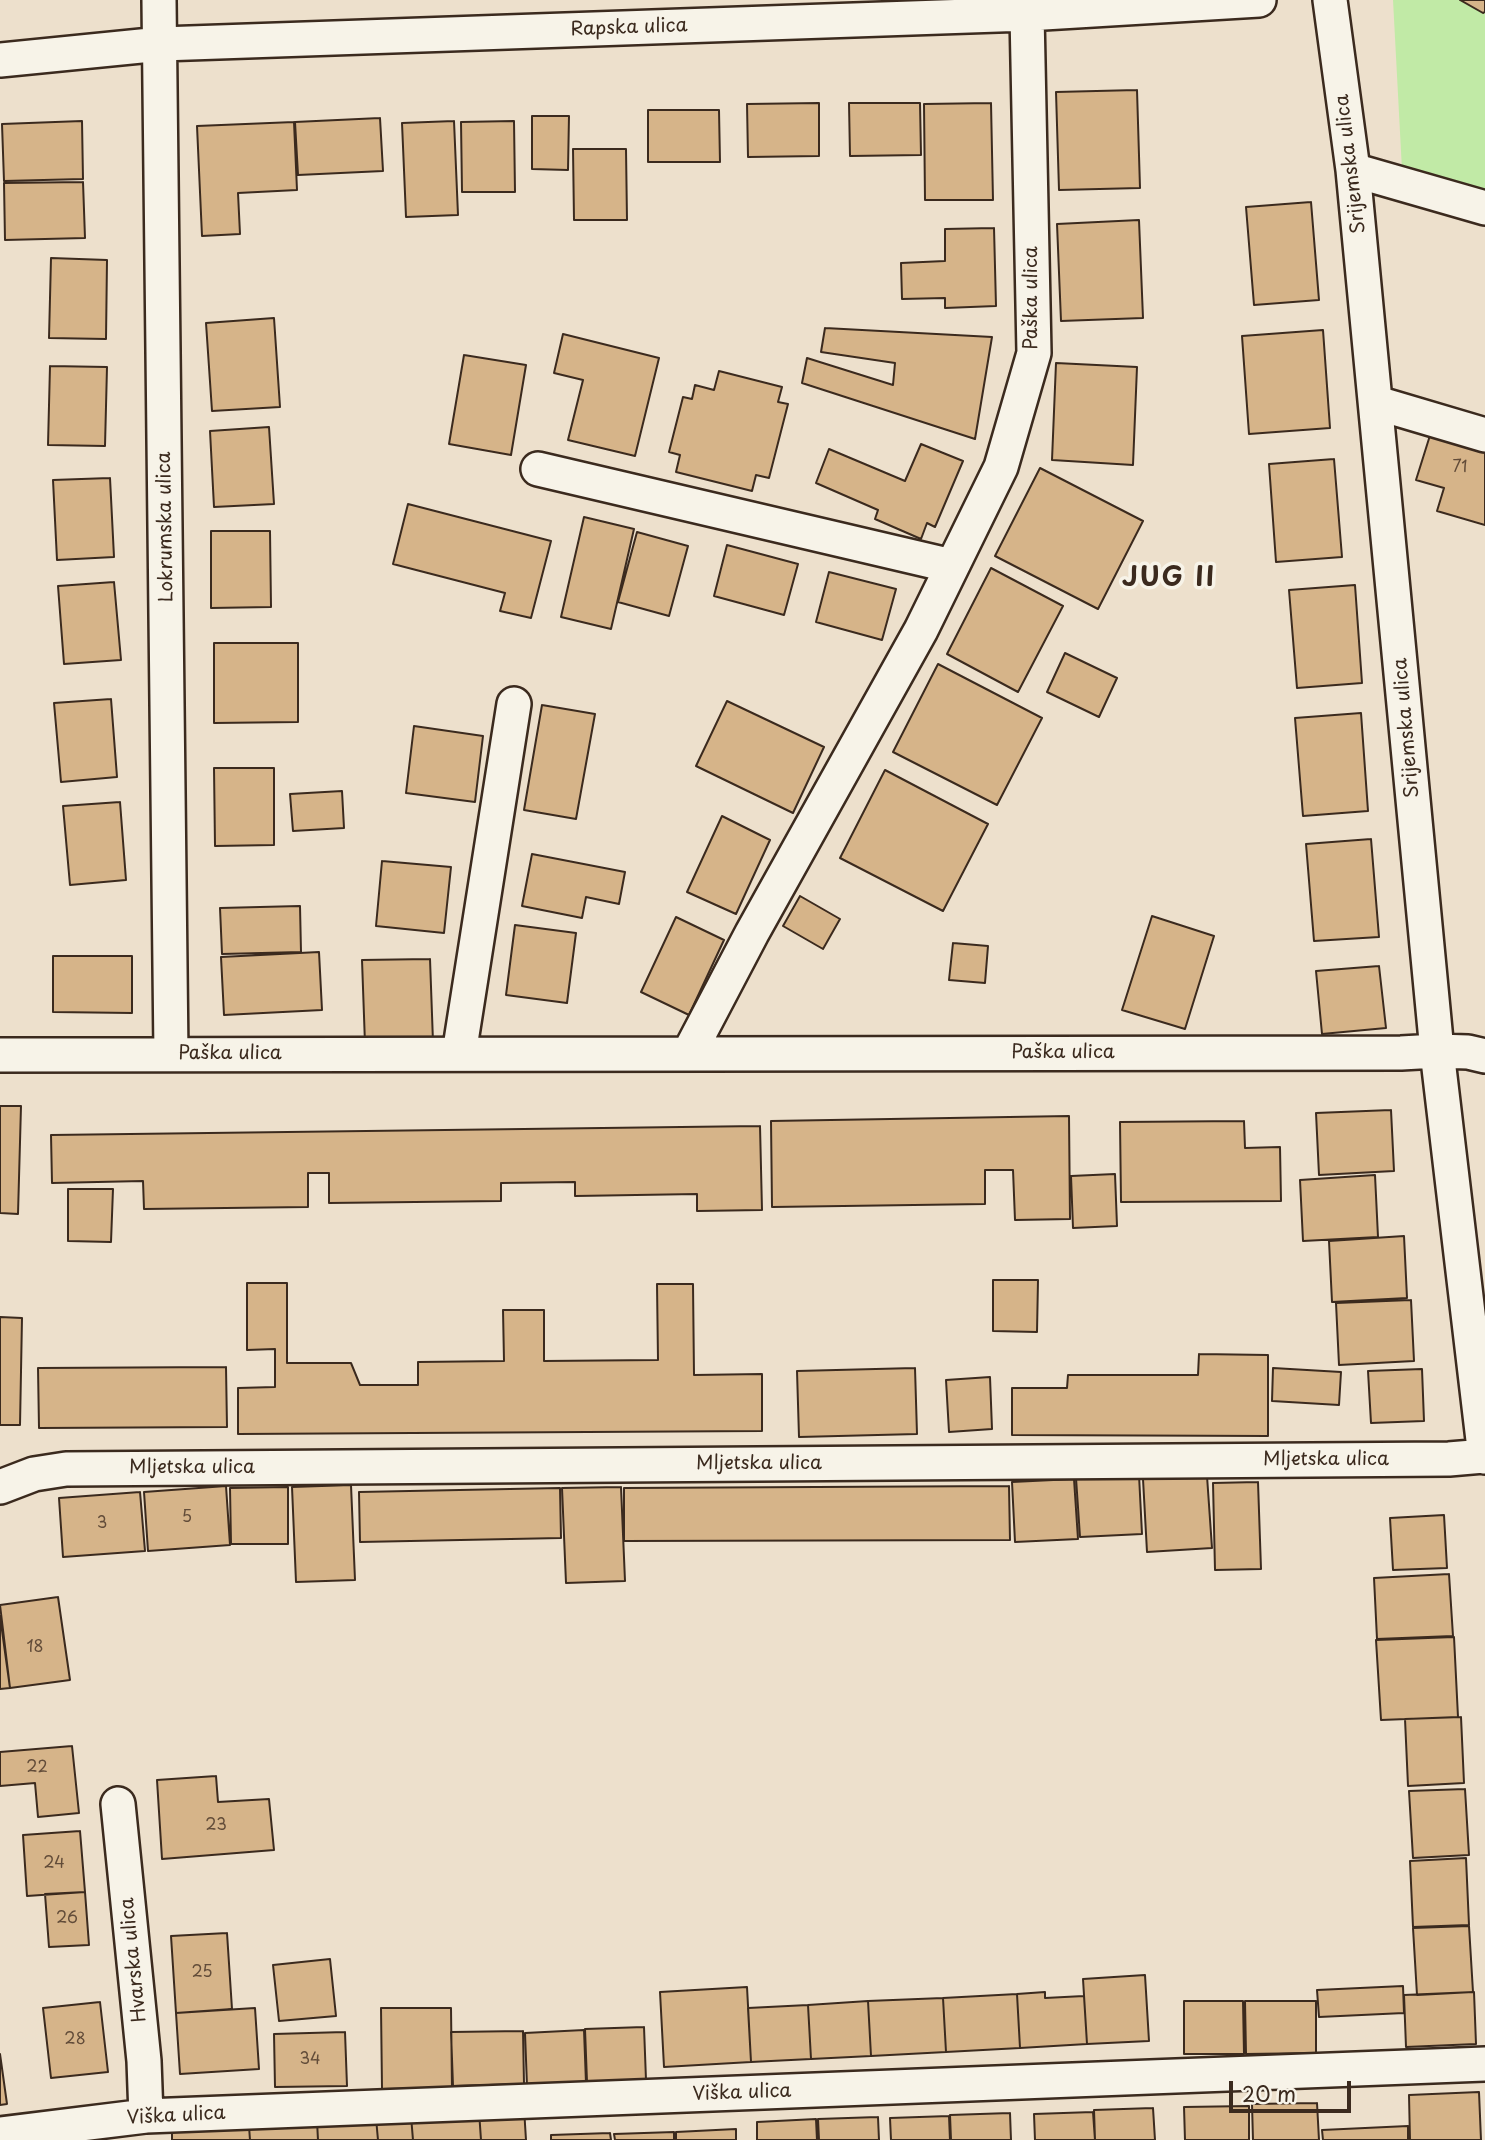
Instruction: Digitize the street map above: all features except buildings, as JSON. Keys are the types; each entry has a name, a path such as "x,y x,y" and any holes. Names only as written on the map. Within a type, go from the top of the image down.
{"street":[{"name":"Lokrumska ulica","path":"159,0 172,1054"},
{"name":"Rapska ulica","path":"0,60 161,44 1027,14 1259,0"},
{"name":"Srijemska ulica","path":"1330,0 1353,170 1377,403 1437,1051 1484,1445"},
{"name":"Paška ulica","path":"689,1054 752,933 921,630 1001,467 1034,353 1027,14"},
{"path":"1353,170 1485,208"},
{"path":"1377,403 1485,435"},
{"path":"538,469 952,566"},
{"path":"459,1054 514,705"},
{"name":"Paška ulica","path":"0,1055 1437,1051 1468,1052 1485,1056"},
{"name":"Mljetska ulica","path":"0,1487 34,1474 80,1469 1435,1459 1484,1445"},
{"name":"Hvarska ulica","path":"118,1804 144,2061 146,2116"},
{"name":"Viška ulica","path":"0,2134 146,2116 1485,2064"}],"green space":[{"path":"1393,0 1485,0 1485,196 1402,170"}],"district":[{"name":"JUG II","path":"1169,579"}]}
